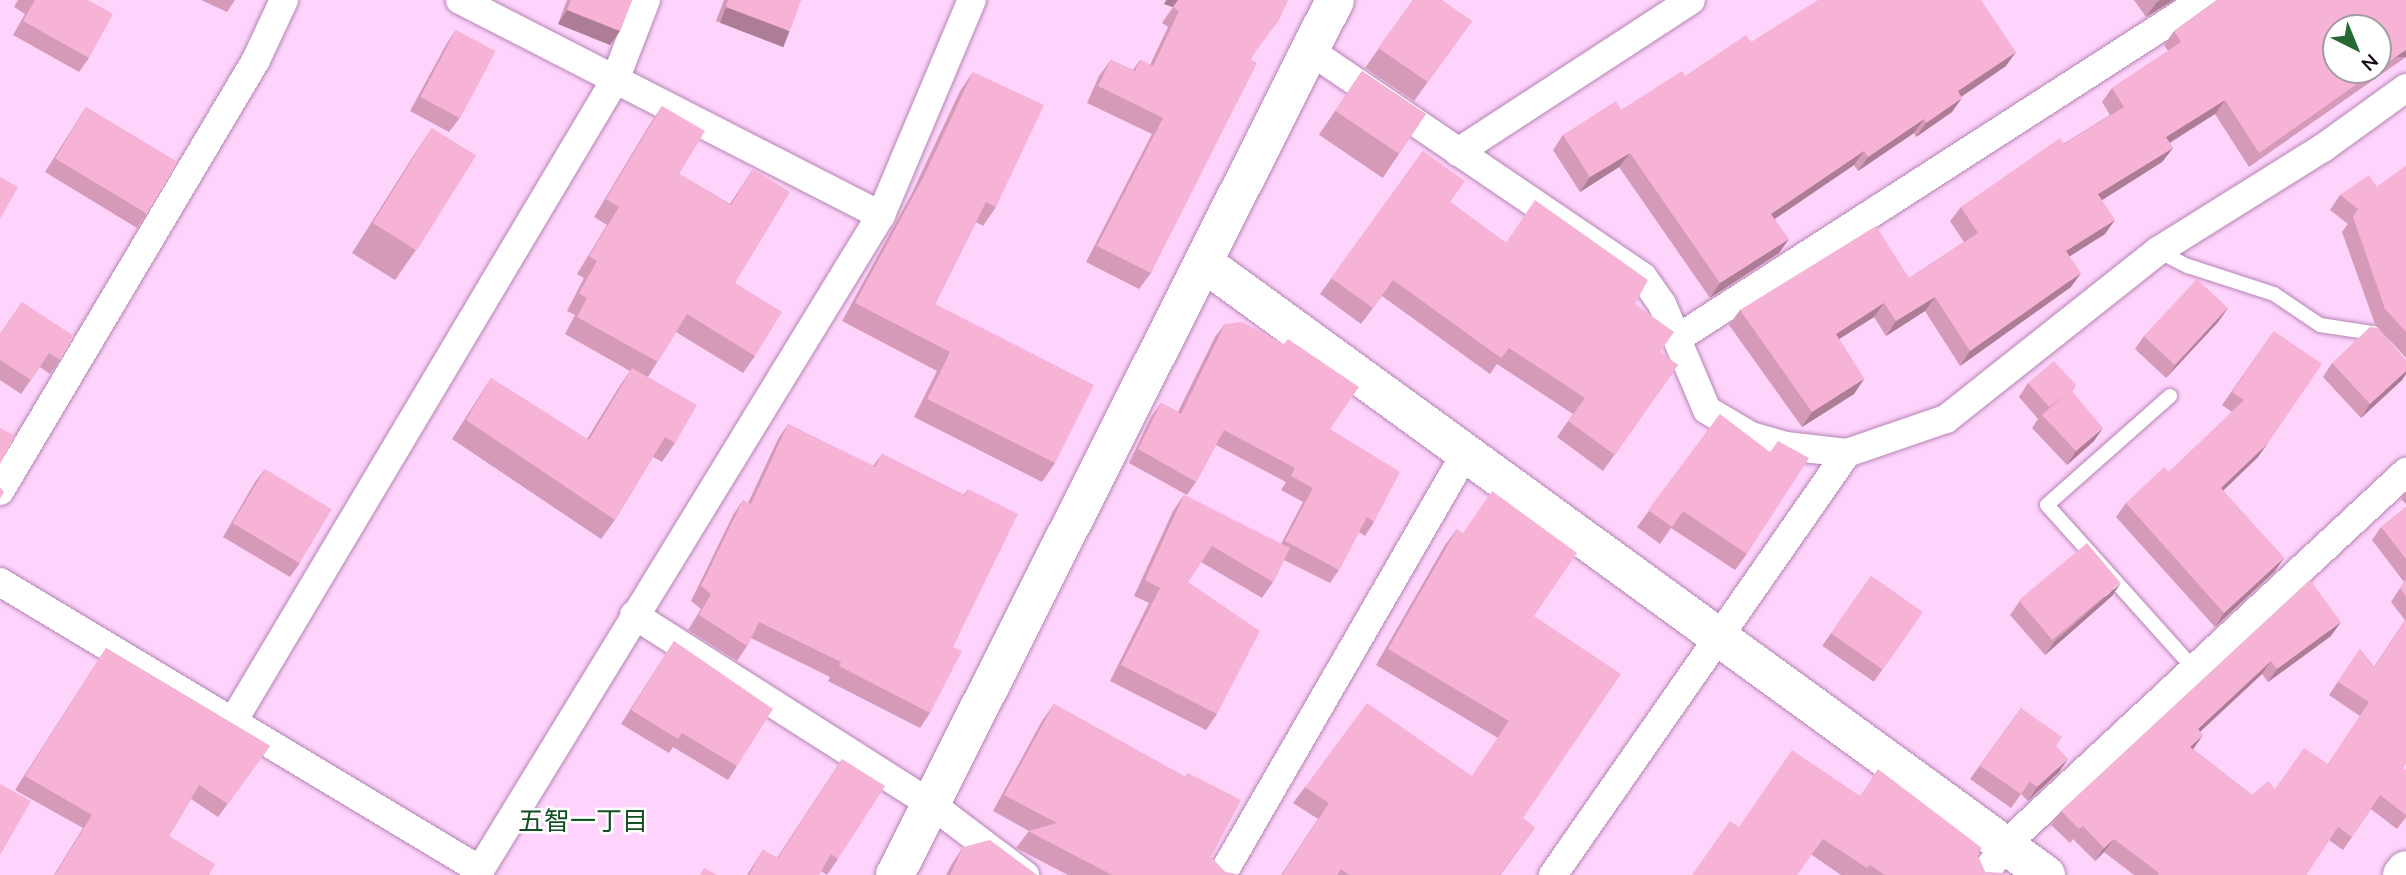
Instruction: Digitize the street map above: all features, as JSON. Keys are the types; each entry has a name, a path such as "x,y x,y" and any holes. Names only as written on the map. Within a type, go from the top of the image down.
{"street":[{"path":"0,491 249,72 284,0"},
{"path":"460,0 881,215"},
{"path":"232,723 615,80 646,0"},
{"path":"0,582 479,872 881,215 972,0"},
{"path":"895,875 1312,52 1335,0"},
{"path":"1458,152 1691,0"},
{"path":"1678,338 2203,0"},
{"path":"1312,52 1643,277 1678,338 1707,410 1727,424 1786,446 1847,453 1945,419 2158,251 2323,148 2406,88"},
{"path":"1204,263 1717,637 1995,860 2046,875"},
{"path":"1553,875 1847,453"},
{"path":"1222,875 1465,454"},
{"path":"1995,860 2194,669 2406,472"},
{"path":"634,615 931,804 1025,875"},
{"path":"2402,875 2406,870"}],"lane":[{"path":"2158,251 2188,266 2273,294 2320,325 2373,333 2389,352"},
{"path":"2170,396 2047,505 2194,669"}],"building":[{"path":"35,0 88,0 113,14 89,58 23,21"},
{"path":"571,0 632,0 620,31 567,10"},
{"path":"728,0 801,0 790,31 726,7"},
{"path":"1178,0 1288,0 1279,20 1250,59 1257,63 1151,273 1097,246 1163,118 1098,86 1111,60 1135,71 1140,60 1153,66 1179,11 1173,7"},
{"path":"1413,0 1442,0 1472,21 1428,82 1378,48"},
{"path":"1818,0 1981,0 2016,52 1958,91 1962,98 1926,123 1924,119 1868,157 1864,151 1771,214 1789,239 1720,283 1630,153 1590,177 1563,135 1616,101 1621,110 1682,71 1685,76 1746,35 1751,42"},
{"path":"2218,0 2406,0 2406,50 2392,60 2392,14 2322,14 2322,84 2357,84 2259,153 2225,100 2166,137 2173,148 2098,194 2115,220 2066,251 2081,273 1970,351 1935,297 1896,321 1884,303 1836,334 1864,379 1812,412 1740,310 1876,226 1909,278 1978,233 1961,207 2060,138 2064,144 2124,107 2112,88 2181,42 2174,31"},
{"path":"456,30 496,51 460,118 420,97"},
{"path":"1362,71 1426,114 1399,154 1335,111"},
{"path":"973,72 1044,105 996,207 986,202 935,304 1094,385 1055,463 927,399 950,352 855,303 924,176"},
{"path":"662,106 705,131 679,174 731,205 753,169 790,192 735,283 782,312 755,356 687,314 658,362 577,317 587,298 579,293 597,261 589,256 619,207 606,199"},
{"path":"86,107 178,162 147,214 55,158"},
{"path":"432,128 476,156 417,251 373,223"},
{"path":"1423,151 1465,181 1450,202 1506,243 1535,200 1648,280 1635,304 1674,332 1660,352 1678,365 1615,455 1568,421 1585,398 1509,348 1501,358 1393,280 1373,308 1331,278"},
{"path":"2406,166 2406,332 2385,309 2353,217 2358,209 2340,195 2369,175 2377,187"},
{"path":"0,177 18,187 0,219"},
{"path":"2197,279 2228,308 2175,365 2144,336"},
{"path":"22,302 74,336 60,360 49,353 31,380 0,360 0,334"},
{"path":"1242,322 1284,344 1288,339 1359,387 1330,429 1400,472 1374,522 1367,517 1339,570 1285,541 1313,488 1291,476 1295,468 1224,430 1196,482 1138,449 1161,403 1181,414 1225,324"},
{"path":"2370,327 2378,328 2406,360 2406,371 2370,404 2332,363"},
{"path":"2274,331 2322,364 2268,443 2221,488 2284,558 2224,613 2126,503 2164,467 2169,472 2244,400 2232,392"},
{"path":"2054,361 2076,385 2071,390 2103,428 2076,451 2042,415 2065,394 2049,407 2028,383"},
{"path":"632,368 697,405 675,443 665,437 615,520 466,420 491,378 589,440"},
{"path":"1720,414 1770,452 1778,441 1809,458 1747,554 1683,511 1672,527 1648,510"},
{"path":"788,424 875,467 882,454 965,496 968,489 1018,514 953,647 962,651 930,713 839,666 841,662 759,622 747,646 699,615 711,594 701,586 743,500 751,504"},
{"path":"0,428 15,436 0,464"},
{"path":"265,469 332,509 299,563 233,523"},
{"path":"1492,491 1577,553 1534,616 1621,674 1523,818 1535,828 1499,875 1349,875 1341,869 1337,875 1282,875 1329,803 1305,787 1367,703 1472,776 1509,721 1388,649 1457,529 1463,533"},
{"path":"1184,495 1290,548 1273,582 1212,546 1188,582 1260,631 1217,714 1121,665 1160,588 1145,580"},
{"path":"2406,507 2406,559 2381,527"},
{"path":"2087,543 2120,583 2052,640 2019,600"},
{"path":"1871,576 1923,612 1882,669 1831,633"},
{"path":"2406,579 2406,596 2400,588"},
{"path":"2310,580 2341,622 2277,669 2271,661 2198,729 2203,735 2190,747 2252,795 2268,781 2275,789 2304,748 2328,764 2369,702 2338,682 2360,649 2374,668 2406,619 2406,763 2403,768 2406,771 2406,815 2380,795 2352,837 2338,827 2306,875 2158,875 2159,873 2114,839 2104,848 2083,826 2079,829 2061,811"},
{"path":"674,641 773,709 737,766 682,733 678,739 631,710"},
{"path":"106,648 270,746 228,804 199,785 169,836 215,864 209,875 55,875 92,815 25,776"},
{"path":"1054,704 1186,777 1188,773 1241,800 1211,857 1225,872 1240,875 1112,875 1028,831 1057,823 1004,795"},
{"path":"2021,708 2062,737 2056,746 2068,759 2037,787 2030,781 2021,794 1980,766"},
{"path":"1792,750 1860,796 1878,769 1982,848 1977,854 1985,872 2007,875 1885,875 1870,865 1867,868 1823,839 1797,875 1692,875 1730,821 1739,827"},
{"path":"842,759 885,786 838,859 831,854 819,875 749,875 763,850 778,858"},
{"path":"0,784 31,801 0,855"},
{"path":"990,840 1037,875 950,875 963,847"},
{"path":"704,868 717,875 700,875"}],"district":[{"name":"五智一丁目","path":"583,821"}]}
